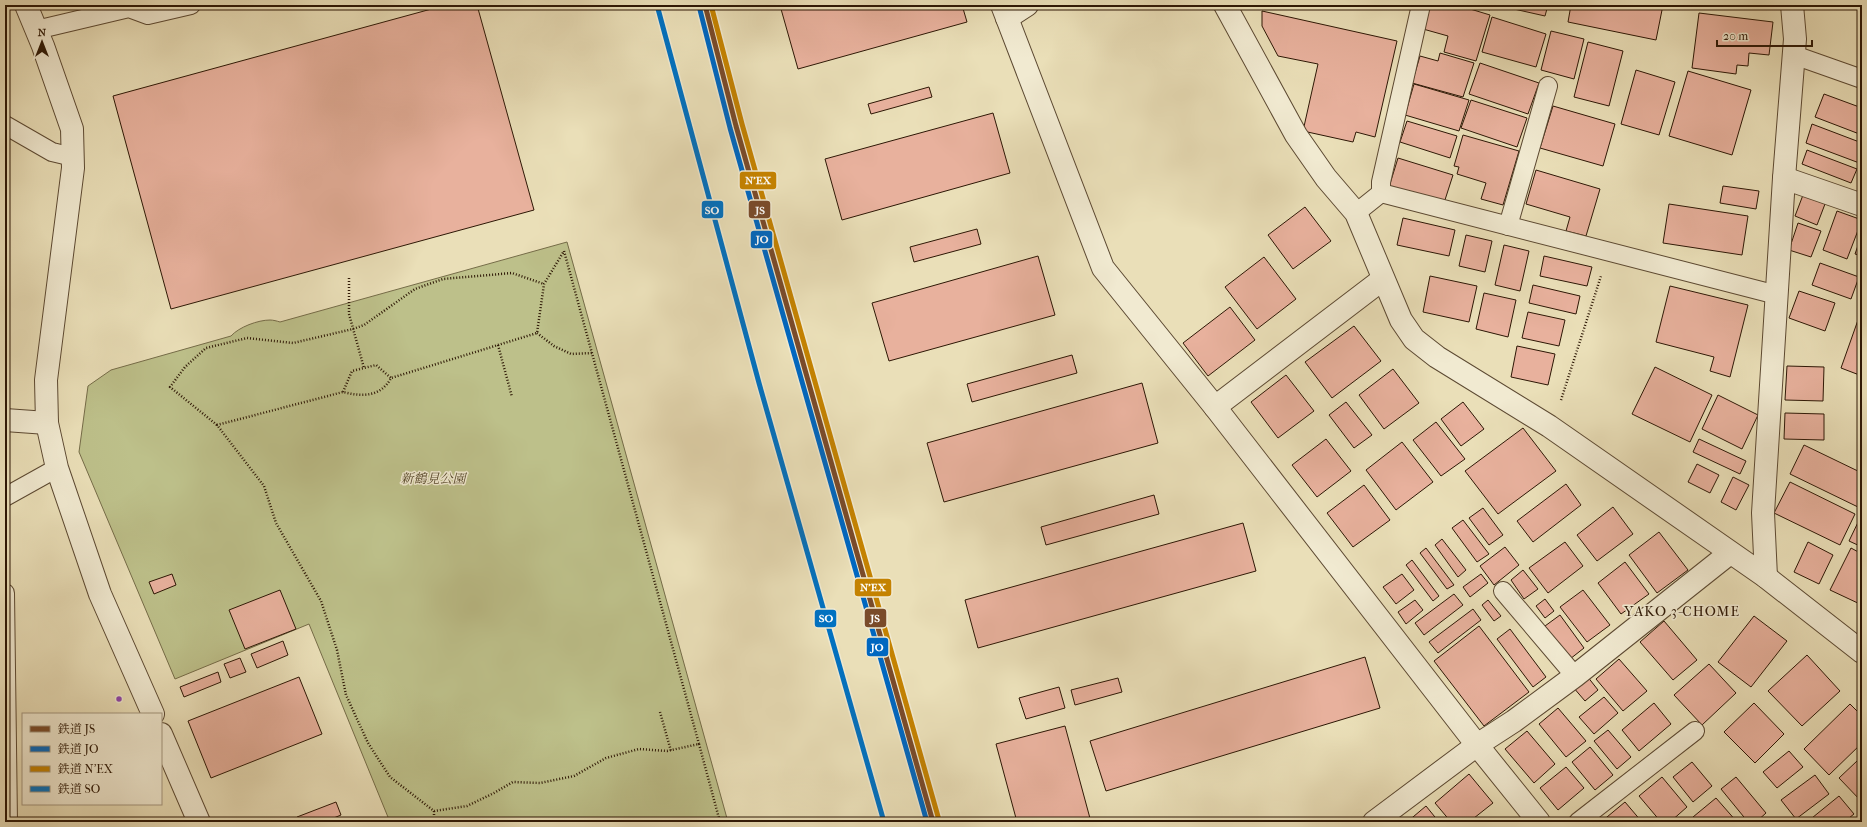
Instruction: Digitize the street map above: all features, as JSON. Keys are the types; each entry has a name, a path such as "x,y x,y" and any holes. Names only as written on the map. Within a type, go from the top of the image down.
{"street":[{"path":"26,5 72,129 73,168 46,380 47,423 57,468 100,594 152,713"},
{"path":"1027,5 1005,12 1103,268 1215,407 1477,745 1539,822"},
{"path":"1225,5 1296,135 1326,178 1356,213 1401,320 1414,339 1437,357 1549,426 1766,577 1860,645"},
{"path":"1766,577 1764,513 1784,178 1795,40 1792,5"},
{"path":"1784,178 1862,205"},
{"path":"1215,407 1383,279"},
{"path":"5,420 47,423"},
{"path":"1382,820 1477,745 1514,721 1575,676 1730,553"},
{"path":"162,736 199,822"}],"lane":[{"path":"36,30 85,12 129,8 141,9 148,15 191,5"},
{"path":"1381,193 1381,182 1421,5"},
{"path":"1794,55 1862,79"},
{"path":"1508,226 1548,86"},
{"path":"5,125 52,152 73,157"},
{"path":"1356,213 1381,193"},
{"path":"1381,193 1777,295"},
{"path":"5,497 57,468"},
{"path":"1503,591 1575,676"},
{"path":"5,593 8,822"},
{"path":"1578,822 1695,731"}],"path":[{"path":"537,333 544,284 564,251 720,822"},
{"path":"1549,426 1562,398 1609,252"},
{"path":"544,284 512,273 443,279 415,290 364,325 353,329 293,343 247,338 206,348 185,367 170,387 217,425 264,486 276,523 322,602 337,650 346,696 368,743 390,777 434,811 467,806 513,782 540,783 574,776 606,758 639,748 671,751 699,744"},
{"path":"348,278 349,314 364,368"},
{"path":"217,425 343,392 358,396 378,392 391,378 537,333"},
{"path":"537,333 554,346 571,354 592,353"},
{"path":"498,345 512,397"},
{"path":"343,392 352,371 376,365 391,378"},
{"path":"660,712 671,751"},
{"path":"434,811 434,822"}],"green space":[{"name":"新鶴見公園","path":"567,242 728,822 390,822 309,624 175,679 79,452 88,386 111,370 231,336 244,327 254,323 265,320 280,322"}],"building":[{"path":"446,5 477,5 534,210 171,309 113,96"},
{"path":"794,5 962,5 967,22 798,69 781,9"},
{"path":"1429,5 1457,5 1490,15 1476,61 1444,52 1448,36 1423,29"},
{"path":"1472,5 1491,5 1490,10"},
{"path":"1505,5 1548,5 1545,16 1505,7"},
{"path":"1571,5 1663,5 1656,40 1568,22"},
{"path":"1262,11 1397,41 1375,137 1356,132 1353,142 1303,131 1318,64 1278,56 1262,26"},
{"path":"1699,13 1773,22 1769,55 1749,53 1748,66 1737,65 1736,74 1692,68"},
{"path":"1492,17 1546,34 1536,67 1482,52"},
{"path":"1551,31 1584,39 1574,79 1541,70"},
{"path":"1588,42 1623,51 1609,106 1574,97"},
{"path":"1440,53 1474,63 1463,97 1412,83 1420,56 1438,61"},
{"path":"1480,63 1539,83 1528,114 1469,94"},
{"path":"1636,70 1675,82 1659,135 1621,124"},
{"path":"1688,71 1751,90 1732,155 1669,136"},
{"path":"1414,84 1469,100 1459,131 1405,115"},
{"path":"929,87 932,97 871,114 868,104"},
{"path":"1824,94 1862,108 1862,135 1815,117"},
{"path":"1471,100 1527,118 1517,147 1461,128"},
{"path":"1553,106 1615,124 1603,166 1540,148"},
{"path":"993,113 1010,173 842,220 825,159"},
{"path":"1407,121 1457,136 1450,158 1400,142"},
{"path":"1812,124 1862,143 1862,164 1806,143"},
{"path":"1463,135 1519,151 1503,205 1481,199 1486,183 1457,174 1459,167 1454,166"},
{"path":"1807,150 1857,169 1851,183 1802,164"},
{"path":"1398,158 1453,175 1444,203 1389,187"},
{"path":"1536,170 1600,189 1586,236 1566,231 1570,217 1526,204"},
{"path":"1723,186 1759,191 1756,209 1720,203"},
{"path":"1803,195 1825,204 1817,225 1795,216"},
{"path":"1669,204 1748,216 1742,255 1663,243"},
{"path":"1305,207 1331,241 1293,269 1268,235"},
{"path":"1837,211 1862,220 1847,259 1823,250"},
{"path":"1403,218 1455,230 1449,256 1397,245"},
{"path":"1798,223 1821,231 1811,257 1789,250"},
{"path":"977,229 981,244 914,262 910,247"},
{"path":"1862,234 1862,256 1855,254"},
{"path":"1466,235 1492,241 1485,272 1459,266"},
{"path":"1504,245 1529,251 1520,291 1495,285"},
{"path":"1038,256 1055,315 889,361 872,303"},
{"path":"1544,256 1592,267 1587,286 1540,276"},
{"path":"1264,257 1296,299 1257,329 1225,287"},
{"path":"1820,263 1859,277 1851,299 1812,285"},
{"path":"1430,276 1477,286 1469,322 1423,312"},
{"path":"1533,285 1580,296 1576,314 1529,303"},
{"path":"1670,286 1748,305 1730,377 1710,371 1714,357 1656,342"},
{"path":"1799,291 1835,303 1825,331 1789,318"},
{"path":"1484,293 1516,300 1508,337 1476,329"},
{"path":"1230,307 1255,340 1208,376 1183,343"},
{"path":"1528,312 1565,320 1559,346 1522,338"},
{"path":"1858,320 1862,321 1862,376 1841,368"},
{"path":"1354,326 1381,361 1332,398 1305,362"},
{"path":"1517,346 1555,354 1548,385 1511,377"},
{"path":"1072,355 1077,373 972,402 967,384"},
{"path":"1787,366 1824,367 1823,401 1785,400"},
{"path":"1655,367 1712,395 1690,442 1632,414"},
{"path":"1393,369 1419,403 1384,429 1359,395"},
{"path":"1286,375 1314,411 1278,438 1251,402"},
{"path":"1142,383 1158,443 944,502 927,443"},
{"path":"1718,395 1758,415 1742,449 1702,429"},
{"path":"1346,402 1372,435 1354,448 1329,415"},
{"path":"1463,402 1484,429 1461,446 1441,419"},
{"path":"1785,413 1824,414 1824,440 1784,439"},
{"path":"1436,422 1465,459 1441,476 1413,440"},
{"path":"1523,428 1556,471 1498,514 1465,471"},
{"path":"1326,439 1351,471 1317,497 1292,465"},
{"path":"1699,439 1746,461 1740,474 1693,452"},
{"path":"1402,442 1433,482 1396,510 1366,470"},
{"path":"1804,445 1862,473 1862,499 1858,507 1790,474"},
{"path":"1697,464 1719,475 1710,493 1688,482"},
{"path":"1733,477 1749,485 1736,510 1721,502"},
{"path":"1790,482 1855,514 1840,545 1774,513"},
{"path":"1566,484 1581,505 1533,542 1517,521"},
{"path":"1364,485 1390,520 1353,547 1327,513"},
{"path":"1154,495 1159,514 1046,545 1041,527"},
{"path":"1613,507 1633,534 1597,561 1577,535"},
{"path":"1483,508 1503,535 1489,545 1469,518"},
{"path":"1862,514 1862,547 1849,541"},
{"path":"1463,520 1489,554 1477,562 1452,528"},
{"path":"1243,523 1256,571 978,648 965,600"},
{"path":"1659,532 1688,570 1657,593 1629,555"},
{"path":"1442,539 1466,570 1458,577 1435,545"},
{"path":"1565,542 1583,566 1548,593 1529,568"},
{"path":"1808,542 1833,555 1819,584 1794,572"},
{"path":"1505,547 1519,565 1494,585 1480,566"},
{"path":"1426,548 1454,585 1447,589 1420,553"},
{"path":"1851,548 1862,554 1862,605 1830,590"},
{"path":"1412,560 1439,596 1433,601 1406,565"},
{"path":"1625,562 1649,594 1621,614 1598,583"},
{"path":"1523,570 1538,589 1524,599 1511,580"},
{"path":"172,574 176,585 154,594 149,582"},
{"path":"1402,574 1414,590 1396,604 1383,587"},
{"path":"1481,574 1488,583 1470,597 1463,587"},
{"path":"280,590 296,629 245,649 229,610"},
{"path":"1583,590 1610,625 1587,642 1560,607"},
{"path":"1454,594 1463,605 1424,635 1415,623"},
{"path":"1545,599 1554,611 1545,618 1536,606"},
{"path":"1415,600 1423,610 1406,624 1398,612"},
{"path":"1488,600 1501,616 1494,621 1482,605"},
{"path":"1473,609 1481,620 1438,653 1429,642"},
{"path":"1560,615 1584,648 1570,659 1545,626"},
{"path":"1754,616 1787,641 1751,687 1718,662"},
{"path":"1664,621 1697,660 1673,680 1640,642"},
{"path":"1479,626 1529,692 1484,726 1434,661"},
{"path":"1510,629 1546,677 1533,687 1497,639"},
{"path":"283,641 288,655 257,668 251,654"},
{"path":"1807,655 1840,691 1802,726 1768,691"},
{"path":"1365,657 1380,708 1106,791 1090,741"},
{"path":"240,658 246,672 230,678 224,664"},
{"path":"1619,659 1647,691 1623,711 1596,679"},
{"path":"1709,664 1736,693 1702,725 1674,695"},
{"path":"218,672 221,682 184,697 180,687"},
{"path":"1587,676 1598,690 1585,701 1573,687"},
{"path":"299,677 322,734 211,778 188,721"},
{"path":"1118,678 1122,692 1075,705 1071,690"},
{"path":"1059,687 1065,708 1026,719 1019,698"},
{"path":"1604,697 1618,713 1594,734 1579,717"},
{"path":"1654,703 1671,724 1639,751 1622,730"},
{"path":"1754,703 1784,734 1755,763 1724,732"},
{"path":"1850,704 1862,716 1862,743 1829,775 1804,749"},
{"path":"1558,708 1586,741 1566,757 1539,724"},
{"path":"1065,726 1091,822 1017,822 996,744"},
{"path":"1608,730 1631,757 1617,769 1594,741"},
{"path":"1527,731 1555,764 1534,783 1505,749"},
{"path":"1590,747 1613,775 1595,790 1572,762"},
{"path":"1789,751 1803,767 1777,788 1763,772"},
{"path":"1857,761 1862,766 1862,802 1839,778"},
{"path":"1692,762 1712,786 1693,802 1673,777"},
{"path":"1566,767 1584,788 1558,810 1540,788"},
{"path":"1469,774 1493,803 1469,822 1451,822 1435,803"},
{"path":"1815,775 1829,794 1796,819 1781,800"},
{"path":"1662,777 1687,807 1670,822 1661,822 1639,796"},
{"path":"1736,777 1766,813 1756,822 1748,822 1721,789"},
{"path":"1839,796 1854,814 1844,822 1807,822"},
{"path":"1716,798 1737,822 1698,822 1693,817"},
{"path":"336,802 341,815 324,822 298,822 297,817"},
{"path":"1625,802 1642,822 1601,822"},
{"path":"1426,806 1439,822 1407,822"}],"rail line":[{"name":"SO","path":"657,5 759,383 884,822"},
{"name":"JS","path":"705,5 736,126 933,822"},
{"name":"N'EX","path":"711,5 742,124 939,820"},
{"name":"JO","path":"699,6 730,128 927,822"}],"district":[{"name":"YAKO 3-CHOME","path":"1682,611"}]}
